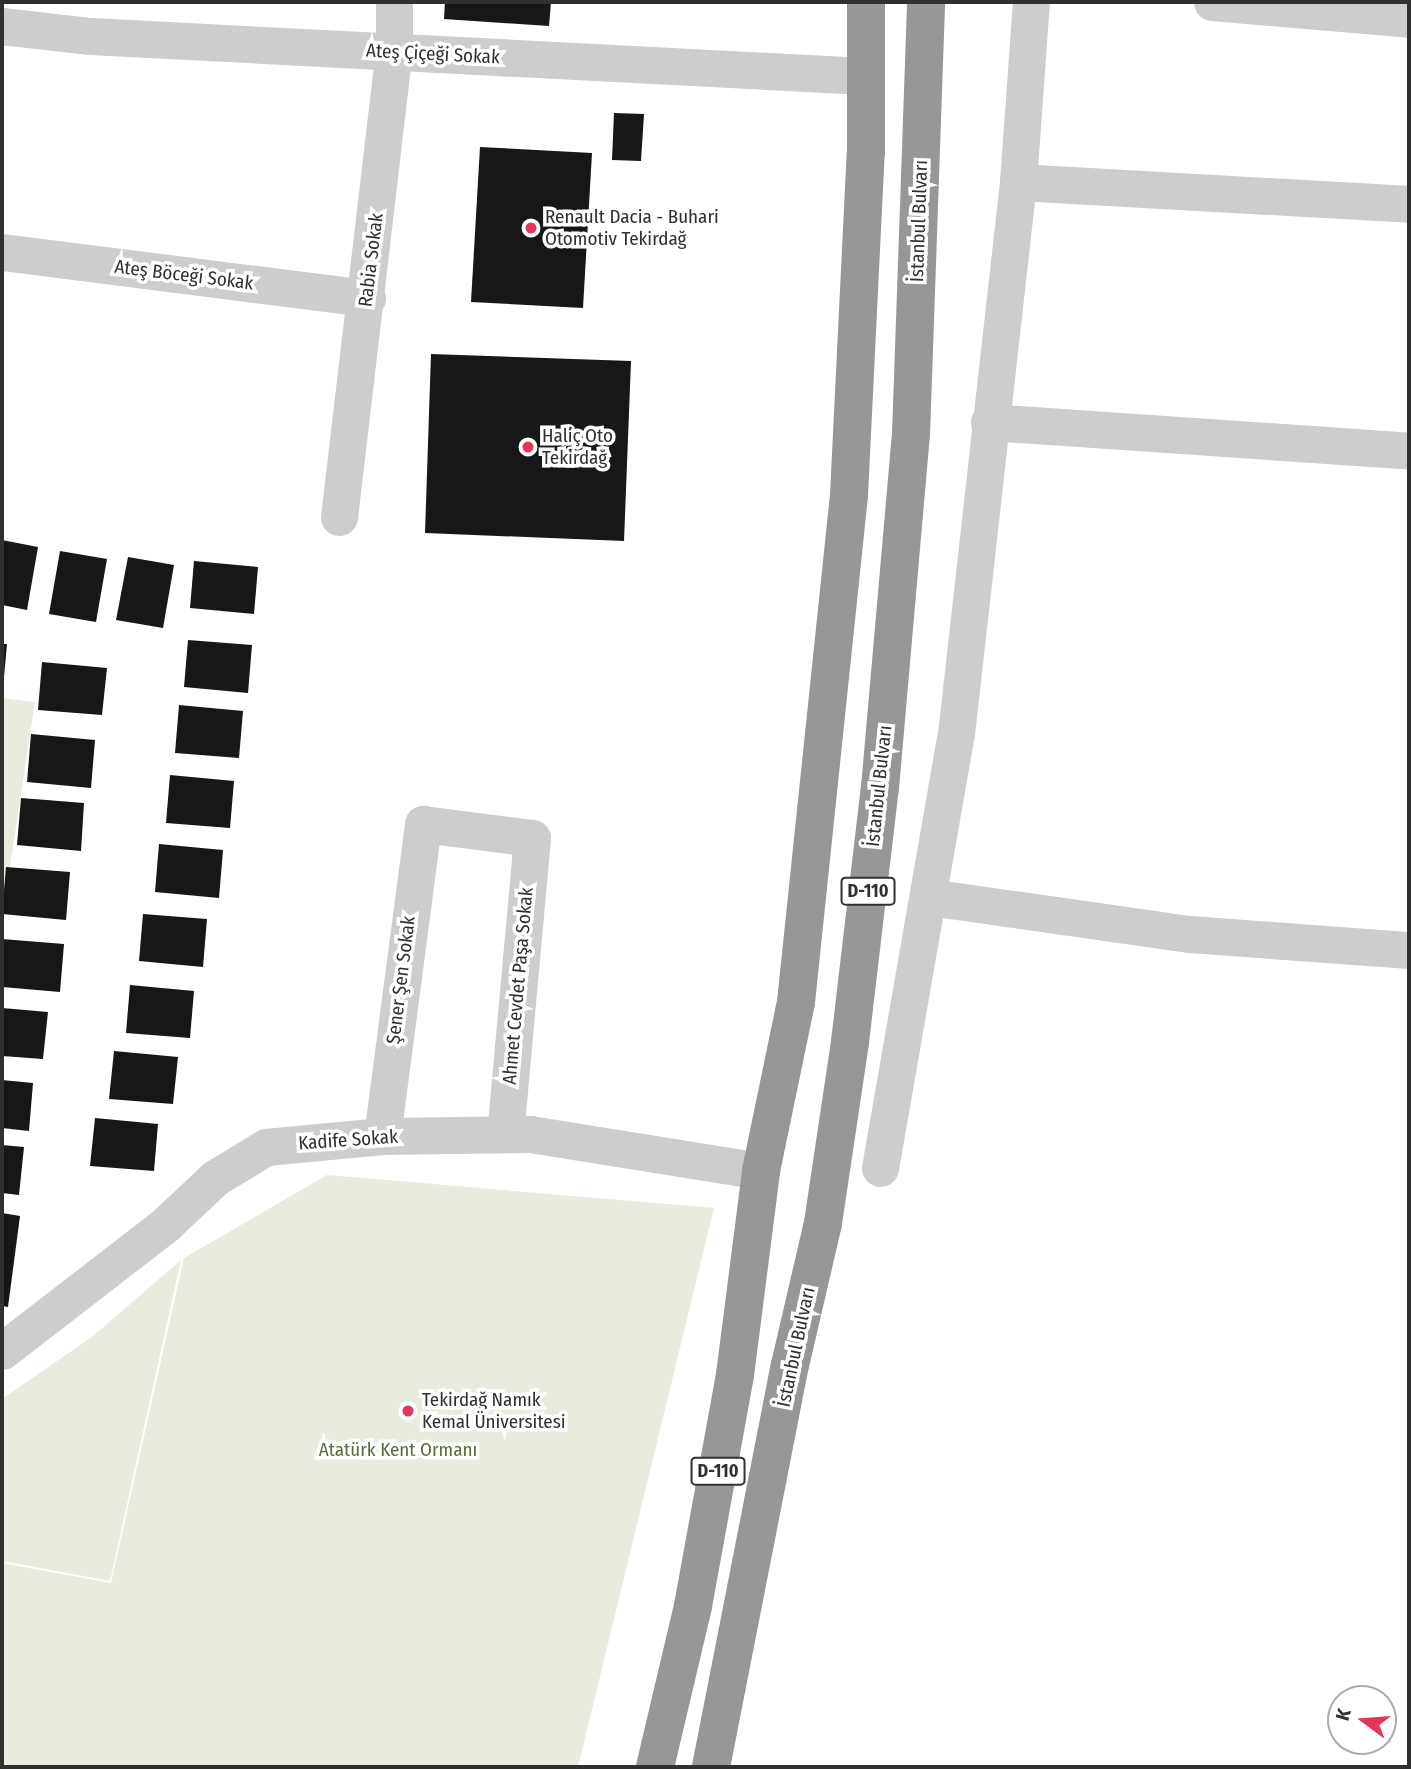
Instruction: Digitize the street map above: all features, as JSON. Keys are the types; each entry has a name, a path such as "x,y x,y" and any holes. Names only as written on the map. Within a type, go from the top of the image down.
{"highway":[{"name":"D-110","path":"655,1767 693,1606 735,1375 761,1171 796,1002 839,610 866,152 866,2"},
{"name":"İstanbul Bulvarı","path":"710,1767 790,1365 823,1223 850,1042 880,788 911,435 926,2"}],"street":[{"name":"Rabia Sokak","path":"339,517 394,52 394,2"},
{"path":"880,1168 956,734 1018,182 1031,2"},
{"path":"1212,2 1409,19"},
{"name":"Ateş Çiçeği Sokak","path":"2,26 90,36 864,76"},
{"path":"1018,182 1409,204"},
{"name":"Ateş Böceği Sokak","path":"2,252 367,298"},
{"path":"989,422 1409,451"},
{"name":"Şener Şen Sokak","path":"382,1136 423,824 531,838"},
{"name":"Ahmet Cevdet Paşa Sokak","path":"505,1134 531,838"},
{"path":"929,898 1190,934 1409,950"},
{"name":"Kadife Sokak","path":"2,1351 165,1225 215,1178 266,1147 382,1136 530,1134 761,1171"}],"green space":[{"path":"2,698 35,702 2,919"},
{"name":"Atatürk Kent Ormanı","path":"327,1175 714,1208 578,1767 2,1767 2,1563 111,1583 184,1258"},
{"path":"181,1260 110,1581 2,1561 2,1399 93,1336"}],"building":[{"path":"445,2 551,2 549,26 444,19"},
{"path":"614,113 644,114 641,161 612,160"},
{"name":"Renault Dacia - Buhari Otomotiv Tekirdağ","path":"480,147 592,153 583,308 471,302"},
{"name":"Haliç Oto Tekirdağ","path":"431,354 631,361 624,541 425,533"},
{"path":"2,540 38,547 27,610 2,605"},
{"path":"60,551 107,559 96,622 49,614"},
{"path":"128,557 174,565 163,628 116,620"},
{"path":"194,561 258,567 254,614 190,608"},
{"path":"188,640 252,645 248,693 184,687"},
{"path":"2,644 7,644 4,677 2,677"},
{"path":"42,662 107,668 102,715 38,710"},
{"path":"179,705 243,711 239,758 175,753"},
{"path":"31,734 95,740 91,788 27,782"},
{"path":"170,775 234,781 230,828 166,823"},
{"path":"21,798 84,803 81,851 17,845"},
{"path":"159,844 223,850 219,898 155,892"},
{"path":"6,867 70,872 66,920 2,914"},
{"path":"143,914 207,919 203,967 139,961"},
{"path":"2,939 64,944 60,992 2,987"},
{"path":"130,985 194,991 190,1038 126,1033"},
{"path":"2,1008 48,1012 43,1059 2,1056"},
{"path":"114,1051 178,1057 173,1104 109,1099"},
{"path":"2,1080 33,1083 29,1131 2,1128"},
{"path":"95,1118 158,1124 154,1171 90,1166"},
{"path":"2,1145 24,1147 19,1195 2,1193"},
{"path":"2,1213 20,1216 8,1307 2,1306"}],"place":[{"name":"Renault Dacia - Buhari Otomotiv Tekirdağ","path":"531,228"},
{"name":"Haliç Oto Tekirdağ","path":"528,447"},
{"name":"Tekirdağ Namık Kemal Üniversitesi","path":"408,1411"}]}
